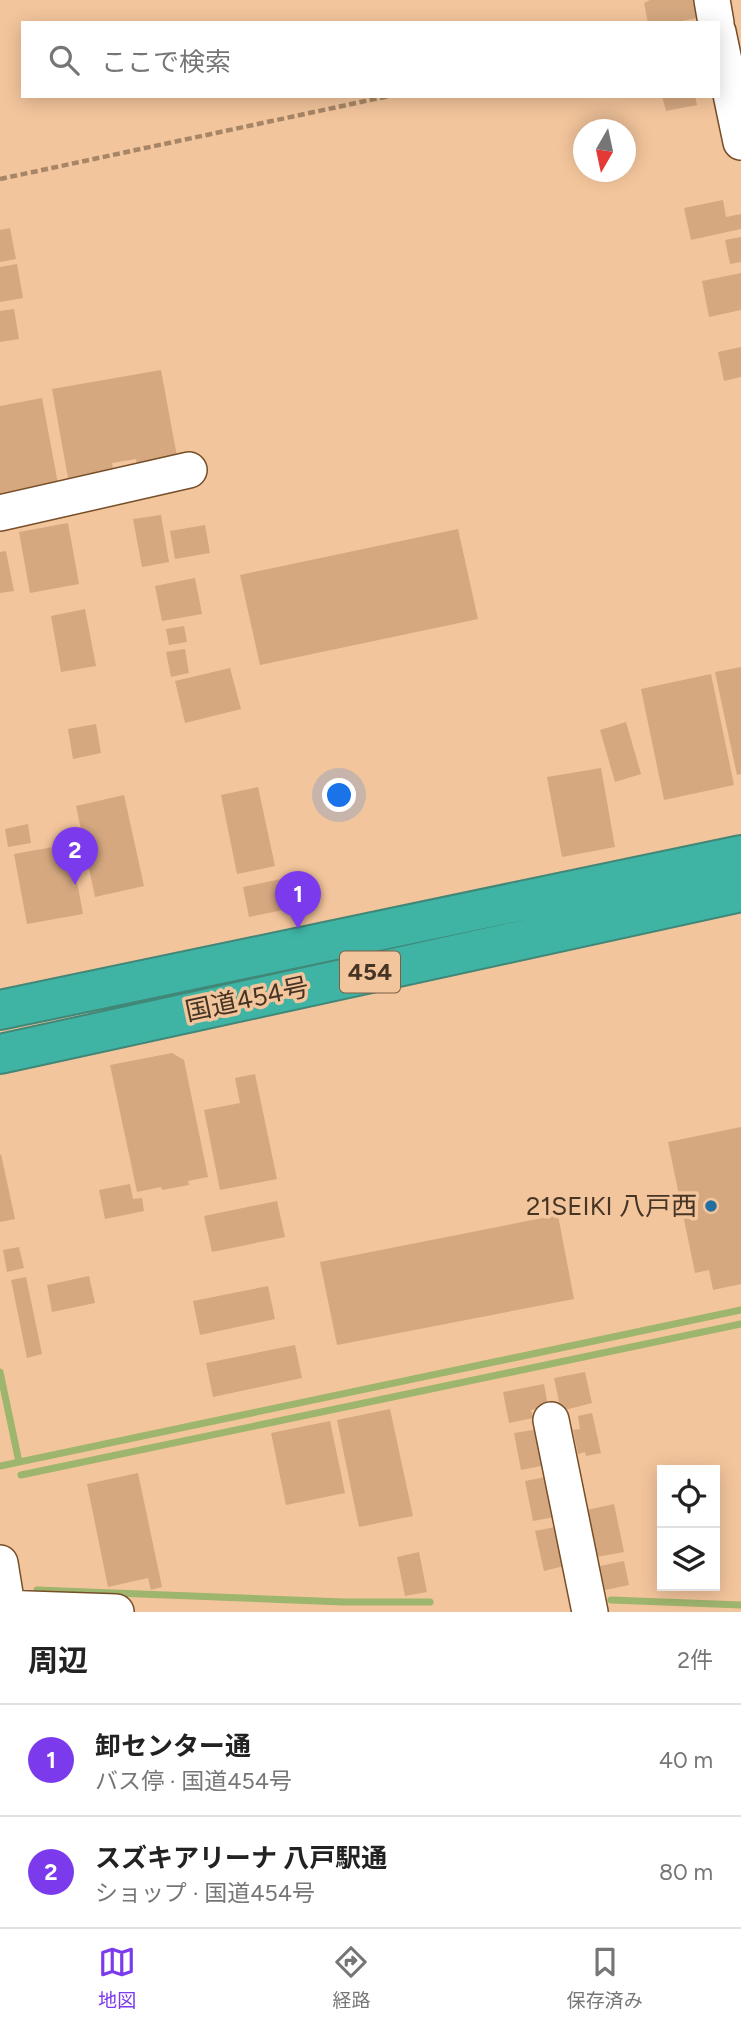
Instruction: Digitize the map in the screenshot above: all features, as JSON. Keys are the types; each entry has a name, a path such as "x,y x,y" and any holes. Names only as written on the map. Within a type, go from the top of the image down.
{"highway":[{"name":"国道454号","path":"0,1010 741,855"},
{"name":"国道454号","path":"0,1054 741,892"}],"street":[{"path":"712,0 716,21"},
{"path":"720,42 741,142"},
{"path":"0,513 189,470"},
{"path":"551,1420 590,1612"},
{"path":"0,1563 6,1609 116,1612"}],"path":[{"path":"0,179 380,98"}],"building":[{"path":"650,0 698,0 702,17 682,21 648,21 644,3"},
{"path":"663,98 695,98 697,105 666,111"},
{"path":"723,200 726,217 741,214 741,229 691,240 684,208"},
{"path":"10,228 16,259 0,262 0,230"},
{"path":"741,237 741,262 730,264 725,240"},
{"path":"17,264 23,298 0,302 0,267"},
{"path":"741,273 741,310 709,317 702,281"},
{"path":"14,309 19,339 0,342 0,311"},
{"path":"741,347 741,377 724,381 718,352"},
{"path":"161,370 178,462 138,469 136,459 112,463 113,469 68,478 52,389"},
{"path":"42,398 59,489 0,500 0,406"},
{"path":"161,515 169,562 142,567 133,519"},
{"path":"68,523 79,584 30,593 19,532"},
{"path":"205,525 210,553 175,559 170,531"},
{"path":"458,529 478,619 260,665 240,575"},
{"path":"6,551 14,591 0,593 0,552"},
{"path":"195,578 202,614 162,621 155,586"},
{"path":"85,609 96,666 61,672 51,616"},
{"path":"184,626 187,642 169,645 166,629"},
{"path":"185,649 189,673 171,677 166,652"},
{"path":"741,667 741,774 737,775 715,672"},
{"path":"230,668 241,709 185,723 175,681"},
{"path":"711,674 734,785 664,800 641,689"},
{"path":"626,722 641,774 615,782 600,730"},
{"path":"96,724 101,753 73,759 68,729"},
{"path":"601,768 615,847 562,857 547,777"},
{"path":"258,787 275,866 237,874 221,795"},
{"path":"124,795 144,886 95,897 76,806"},
{"path":"28,824 31,843 8,847 5,829"},
{"path":"70,844 83,914 27,924 14,854"},
{"path":"281,879 288,909 249,917 243,887"},
{"path":"172,1053 184,1060 208,1177 188,1181 189,1185 137,1192 110,1065"},
{"path":"255,1074 277,1179 220,1190 204,1110 240,1103 235,1078"},
{"name":"21SEIKI 八戸西","path":"741,1127 741,1284 713,1290 709,1270 695,1273 668,1142"},
{"path":"0,1155 15,1219 0,1222"},
{"path":"130,1184 133,1199 142,1198 144,1211 105,1219 99,1190"},
{"path":"277,1201 285,1237 212,1252 204,1216"},
{"path":"558,1215 574,1299 337,1345 320,1262"},
{"path":"19,1247 24,1268 7,1272 3,1250"},
{"path":"89,1276 95,1303 52,1312 47,1285"},
{"path":"26,1277 42,1354 27,1358 11,1280"},
{"path":"268,1286 275,1319 200,1335 193,1301"},
{"path":"295,1345 302,1378 213,1397 206,1363"},
{"path":"585,1372 592,1403 561,1411 554,1378"},
{"path":"544,1384 548,1407 531,1410 533,1418 509,1423 503,1392"},
{"path":"390,1409 413,1516 359,1527 337,1420"},
{"path":"592,1413 601,1453 586,1456 585,1452 578,1454 573,1430 580,1429 578,1416"},
{"path":"330,1421 345,1493 286,1505 271,1433"},
{"path":"539,1429 546,1465 521,1470 514,1433"},
{"path":"138,1473 162,1587 151,1590 148,1578 108,1587 87,1484"},
{"path":"546,1477 555,1517 533,1521 525,1481"},
{"path":"614,1504 624,1552 597,1557 587,1510"},
{"path":"560,1526 568,1565 544,1571 535,1531"},
{"path":"419,1552 427,1592 405,1596 397,1557"},
{"path":"624,1561 629,1585 605,1590 600,1566"}],"waterway":[{"path":"0,1466 741,1310"},
{"path":"21,1475 741,1324"},
{"path":"0,1372 19,1462"},
{"path":"37,1590 344,1602 430,1602"},
{"path":"611,1600 741,1605"}],"place":[{"name":"スズキアリーナ 八戸駅通","path":"75,885"},
{"name":"卸センター通","path":"298,929"},
{"name":"21SEIKI 八戸西","path":"711,1206"}]}
